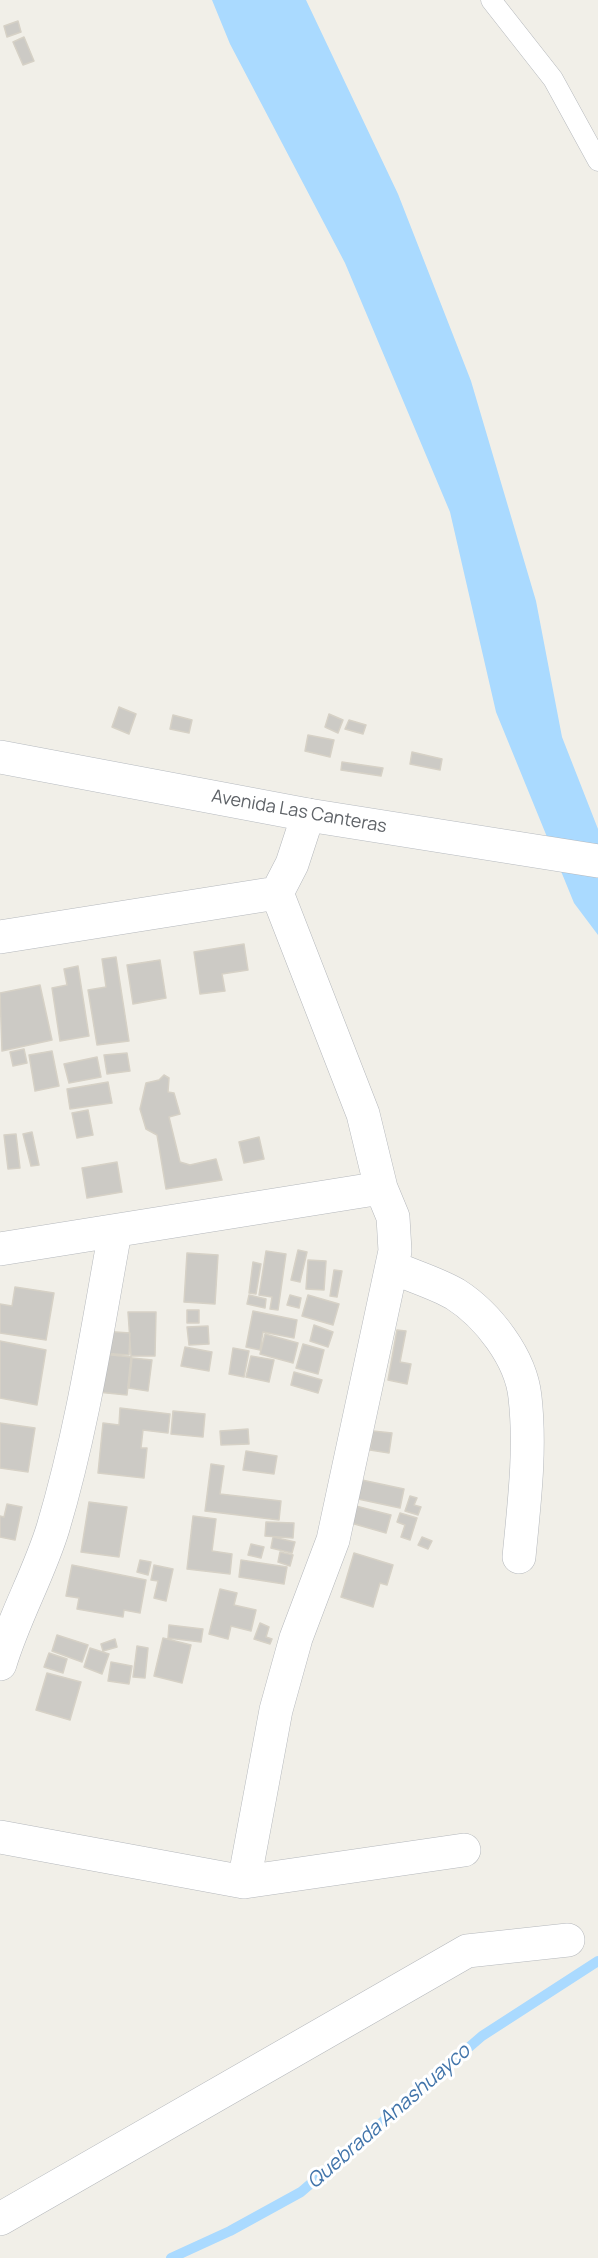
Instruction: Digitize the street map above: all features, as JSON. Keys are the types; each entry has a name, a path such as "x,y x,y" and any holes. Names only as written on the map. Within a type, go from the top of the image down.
{"street":[{"name":"Avenida Las Canteras","path":"0,757 308,815 598,861"},
{"path":"244,1882 276,1710 296,1638 333,1540 395,1251 393,1217 381,1188 363,1114 277,893 292,864 308,815"},
{"path":"0,937 277,893"},
{"path":"0,1249 381,1188"},
{"path":"0,1664 9,1633 53,1530 82,1416 115,1232"},
{"path":"392,1267 455,1294 485,1319 515,1361 525,1396 526,1468 519,1557"},
{"path":"0,1837 244,1882 464,1850"},
{"path":"0,2219 467,1951 568,1941"}],"lane":[{"path":"491,0 553,79 598,161"}],"water":[{"path":"212,0 306,0 398,194 471,381 536,601 562,737 598,829 598,935 574,903 496,712 450,512 345,263 230,44"}],"building":[{"path":"18,21 21,32 7,37 4,26"},
{"path":"24,37 34,61 23,65 13,42"},
{"path":"119,707 136,714 129,734 112,727"},
{"path":"329,714 343,720 338,733 325,727"},
{"path":"173,715 192,720 189,733 170,729"},
{"path":"349,720 366,725 363,734 345,729"},
{"path":"308,735 334,740 330,757 305,751"},
{"path":"412,752 442,759 440,770 410,764"},
{"path":"342,762 383,768 381,776 341,770"},
{"path":"244,944 248,970 222,974 225,991 200,994 194,952"},
{"path":"116,957 129,1041 97,1045 88,990 106,987 102,959"},
{"path":"160,960 166,998 133,1004 127,965"},
{"path":"78,966 89,1036 60,1041 52,988 67,985 64,969"},
{"path":"40,985 52,1040 2,1051 0,993"},
{"path":"24,1049 27,1063 13,1066 10,1052"},
{"path":"52,1051 59,1086 35,1091 29,1055"},
{"path":"127,1053 130,1071 107,1074 104,1055"},
{"path":"97,1057 101,1077 69,1083 64,1064"},
{"path":"164,1075 169,1078 168,1092 174,1093 180,1114 169,1117 180,1162 190,1165 216,1159 222,1180 166,1189 157,1135 146,1129 140,1109 146,1083 159,1080"},
{"path":"108,1082 112,1103 70,1109 67,1089"},
{"path":"88,1110 93,1135 77,1138 72,1113"},
{"path":"32,1132 39,1165 31,1166 23,1134"},
{"path":"16,1134 20,1168 8,1169 4,1135"},
{"path":"259,1137 264,1159 244,1163 239,1142"},
{"path":"117,1162 122,1192 87,1198 82,1168"},
{"path":"298,1250 307,1252 300,1282 291,1280"},
{"path":"266,1251 286,1254 278,1310 270,1309 272,1297 259,1295"},
{"path":"187,1253 218,1255 215,1304 184,1302"},
{"path":"308,1260 326,1261 324,1290 306,1289"},
{"path":"253,1262 261,1264 256,1294 249,1293"},
{"path":"334,1270 342,1271 337,1297 330,1296"},
{"path":"15,1287 54,1293 46,1340 0,1333 0,1304 12,1306"},
{"path":"249,1295 266,1299 265,1308 247,1304"},
{"path":"290,1295 301,1298 299,1308 287,1305"},
{"path":"308,1295 339,1304 333,1325 302,1316"},
{"path":"187,1310 199,1310 199,1323 187,1323"},
{"path":"253,1311 297,1320 294,1338 263,1332 260,1350 246,1347"},
{"path":"128,1312 156,1312 155,1356 131,1356"},
{"path":"314,1325 333,1332 328,1347 310,1341"},
{"path":"208,1326 209,1344 189,1345 187,1327"},
{"path":"397,1330 406,1331 400,1362 411,1364 407,1384 388,1380"},
{"path":"101,1331 130,1333 129,1355 100,1353"},
{"path":"265,1334 298,1343 293,1363 260,1354"},
{"path":"0,1341 46,1350 37,1405 0,1398"},
{"path":"303,1344 324,1350 318,1374 296,1368"},
{"path":"185,1347 212,1352 209,1371 181,1366"},
{"path":"233,1348 249,1351 244,1377 229,1374"},
{"path":"101,1354 131,1357 127,1395 97,1392"},
{"path":"251,1356 274,1360 269,1382 246,1377"},
{"path":"132,1358 152,1360 148,1391 129,1388"},
{"path":"294,1372 322,1380 318,1393 291,1385"},
{"path":"120,1408 170,1414 168,1433 143,1430 141,1448 147,1448 144,1478 98,1473 103,1423 119,1425"},
{"path":"173,1411 205,1414 203,1437 171,1434"},
{"path":"0,1423 35,1428 28,1472 0,1468"},
{"path":"248,1429 249,1444 221,1445 220,1431"},
{"path":"373,1431 392,1433 389,1453 370,1450"},
{"path":"246,1451 277,1456 274,1474 243,1470"},
{"path":"211,1464 224,1466 220,1494 281,1501 279,1520 205,1511"},
{"path":"362,1480 404,1489 400,1508 358,1499"},
{"path":"410,1496 417,1498 414,1505 421,1507 418,1515 405,1511"},
{"path":"89,1502 127,1507 119,1557 81,1552"},
{"path":"7,1504 22,1507 15,1540 0,1537 0,1516 4,1517"},
{"path":"348,1504 391,1515 386,1533 344,1521"},
{"path":"400,1513 417,1518 410,1540 401,1537 405,1525 397,1522"},
{"path":"193,1516 216,1519 212,1551 232,1554 230,1574 187,1569"},
{"path":"266,1522 294,1523 293,1538 265,1536"},
{"path":"273,1537 295,1542 292,1553 271,1548"},
{"path":"422,1537 432,1541 428,1549 418,1545"},
{"path":"251,1544 264,1547 261,1558 248,1555"},
{"path":"280,1552 293,1555 290,1566 278,1562"},
{"path":"354,1553 393,1565 387,1585 380,1583 373,1607 341,1597"},
{"path":"140,1560 151,1562 148,1575 137,1572"},
{"path":"241,1560 287,1567 284,1584 239,1577"},
{"path":"72,1565 146,1580 140,1613 124,1610 123,1617 77,1609 79,1598 66,1596"},
{"path":"154,1565 173,1569 166,1601 154,1598 158,1581 151,1580"},
{"path":"220,1589 237,1593 234,1605 256,1610 251,1631 231,1626 228,1639 209,1634"},
{"path":"260,1623 269,1627 266,1637 272,1639 270,1644 254,1639"},
{"path":"169,1625 203,1629 201,1642 168,1638"},
{"path":"57,1635 88,1645 82,1662 52,1651"},
{"path":"163,1638 191,1645 182,1683 154,1676"},
{"path":"115,1639 117,1647 103,1651 101,1644"},
{"path":"137,1646 148,1648 145,1678 133,1677"},
{"path":"90,1648 109,1654 102,1674 84,1667"},
{"path":"49,1653 67,1659 63,1673 44,1667"},
{"path":"111,1662 132,1666 129,1684 108,1681"},
{"path":"47,1673 81,1682 70,1720 36,1710"}],"waterway":[{"name":"Quebrada Anashuayco","path":"171,2258 230,2231 301,2192 482,2036 598,1961"}]}
